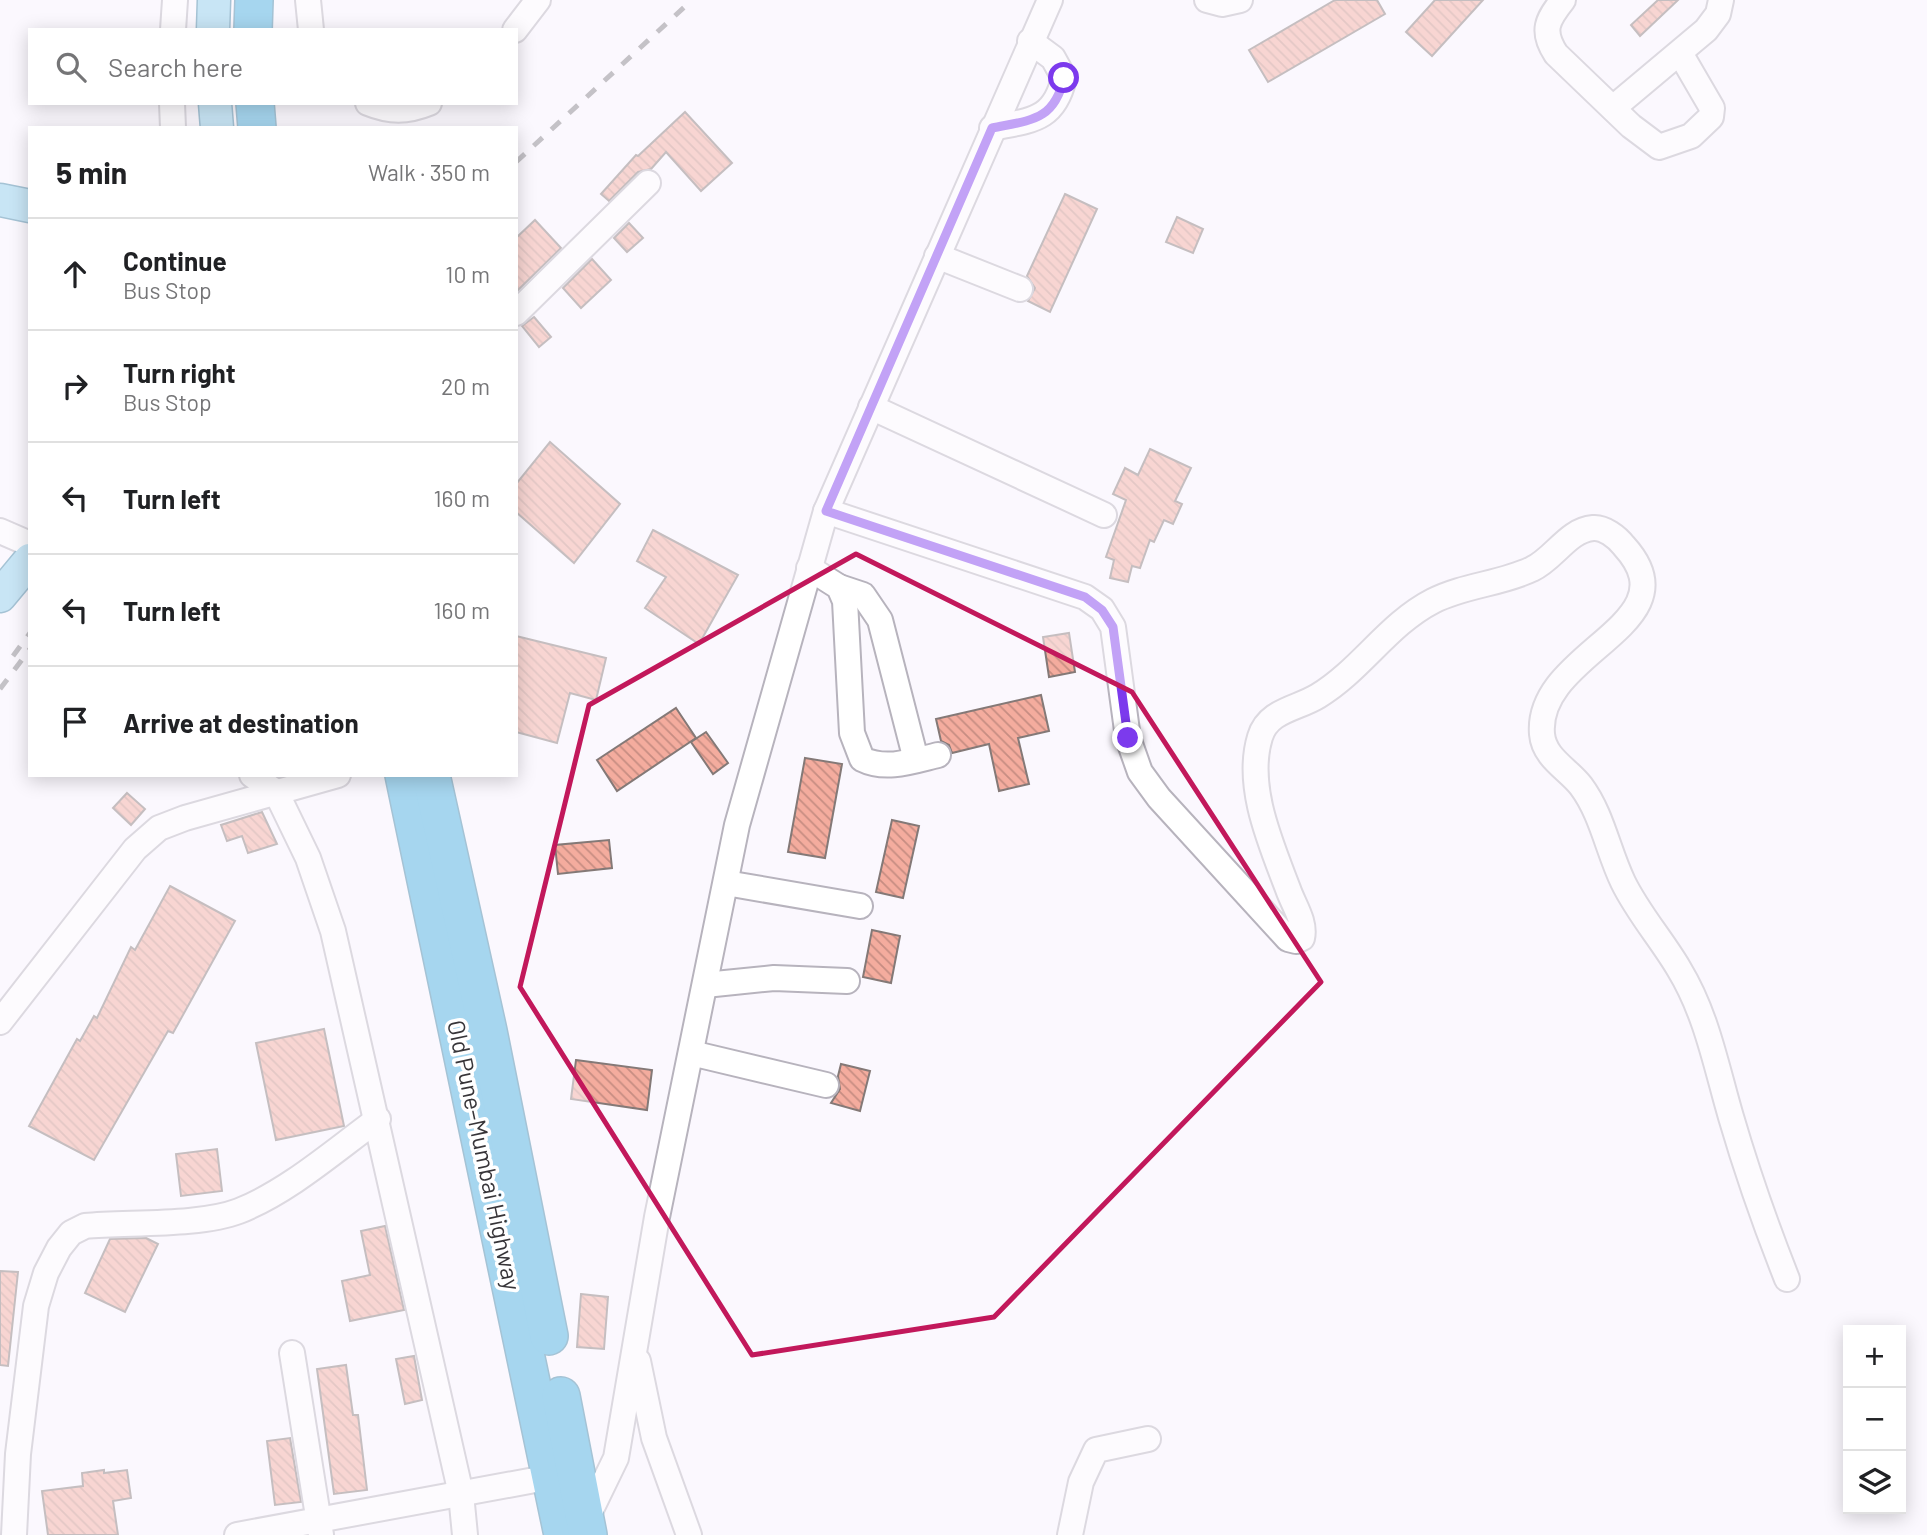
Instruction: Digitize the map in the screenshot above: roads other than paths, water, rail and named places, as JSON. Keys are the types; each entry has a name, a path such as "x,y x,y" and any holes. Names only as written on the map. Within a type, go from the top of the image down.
{"highway":[{"path":"234,0 234,28"},
{"path":"253,28 254,0"},
{"path":"237,105 239,126"},
{"path":"255,105 257,126"},
{"name":"Old Pune–Mumbai Highway","path":"404,777 551,1477 579,1531"},
{"name":"Old Pune–Mumbai Highway","path":"431,777 488,1031 579,1531"}],"main road":[{"path":"213,28 214,0"},
{"path":"270,28 272,0"},
{"path":"215,105 217,126"},
{"path":"272,105 273,126"},
{"path":"0,200 28,206"},
{"path":"0,596 28,562"}],"street":[{"path":"173,28 175,0"},
{"path":"308,0 311,28"},
{"path":"517,28 538,0"},
{"path":"579,1531 616,1458 657,1217 726,883 763,726 826,511 1050,0"},
{"path":"1207,0 1222,4 1240,0"},
{"path":"1563,0 1549,19 1545,31 1548,42 1556,54 1613,108 1659,147 1680,141 1707,124 1712,108 1680,53"},
{"path":"1613,108 1706,30 1718,14 1721,0"},
{"path":"992,128 1029,121 1047,113 1060,96 1064,78 1059,68 1053,58 1030,41"},
{"path":"172,105 173,126"},
{"path":"374,105 393,111 424,105"},
{"path":"0,183 28,198"},
{"path":"518,311 648,183"},
{"path":"937,256 1020,289"},
{"path":"871,407 1104,515"},
{"path":"826,511 1085,597 1102,610 1113,627 1128,738 1140,772 1159,798 1220,867 1288,939 1296,941 1301,938 1302,924 1288,891 1258,793 1255,768 1261,732 1275,715 1316,698 1343,678 1415,611 1447,594 1532,569 1553,556 1576,533 1591,528 1604,529 1623,544 1636,562 1643,581 1642,598 1634,614 1575,665 1556,690 1545,714 1542,734 1548,753 1579,784 1594,804 1624,885 1680,971 1701,1011 1753,1187 1787,1279"},
{"path":"0,531 28,543"},
{"path":"809,568 839,587 853,589 863,595 880,621 927,758 875,765 862,759 856,749 852,733 845,601 839,587"},
{"path":"255,777 276,792 321,888 377,1119 461,1494 465,1535"},
{"path":"0,1022 135,849 159,828 331,777"},
{"path":"726,883 860,906"},
{"path":"705,985 801,977 848,981"},
{"path":"691,1053 826,1086"},
{"path":"14,1535 18,1454 36,1306 46,1273 71,1233 85,1226 204,1218 240,1210 274,1194 377,1119"},
{"path":"635,1347 654,1438 689,1535"},
{"path":"292,1353 320,1527"},
{"path":"1070,1535 1081,1482 1096,1450 1148,1440"},
{"path":"237,1535 320,1527 461,1494 551,1477"}],"railway":[{"path":"518,160 692,0"},
{"path":"13,656 28,636"},
{"path":"0,689 28,652"}]}
